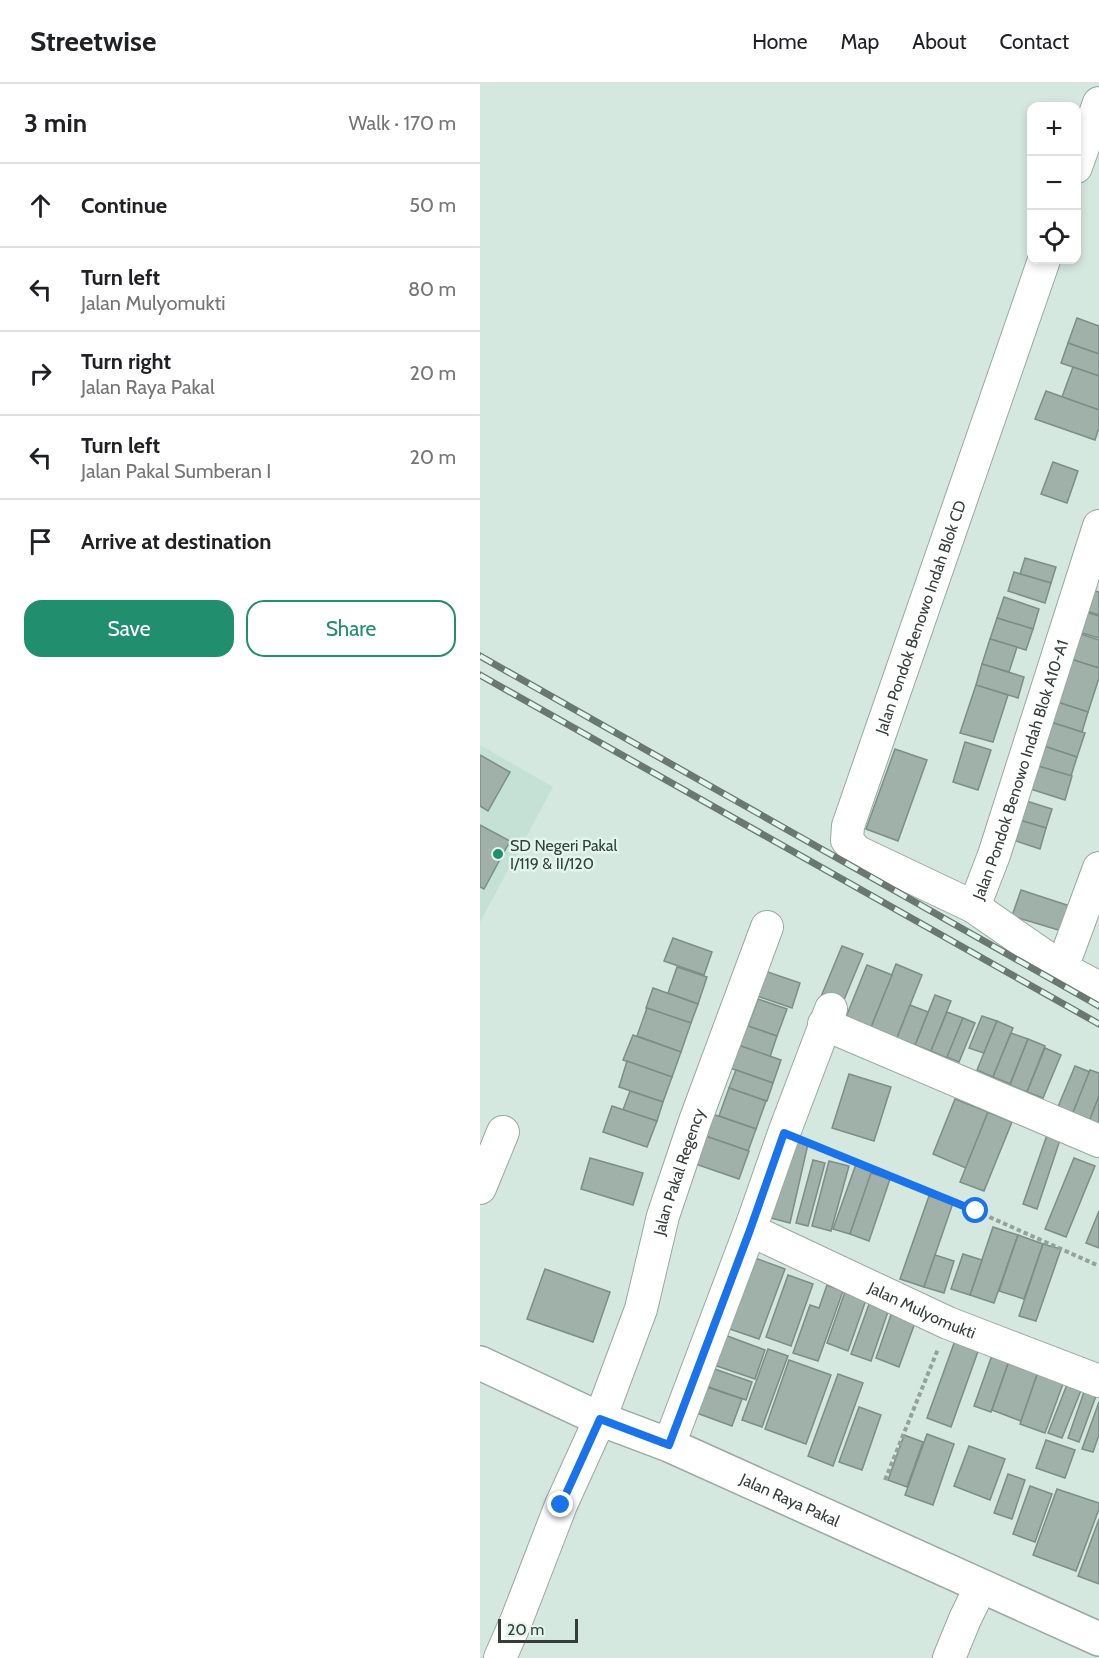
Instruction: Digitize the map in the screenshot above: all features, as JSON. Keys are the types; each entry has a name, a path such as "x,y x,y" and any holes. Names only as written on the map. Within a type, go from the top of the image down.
{"main road":[{"name":"Jalan Raya Pakal","path":"480,1363 593,1433 669,1445 1099,1639"}],"street":[{"path":"1081,156 1099,103"},
{"name":"Jalan Pondok Benowo Indah Blok CD","path":"974,906 856,851 847,840 848,826 1043,264"},
{"name":"Jalan Pondok Benowo Indah Blok A10-A1","path":"1098,528 994,855 974,906 1062,968 1099,988"},
{"path":"1062,968 1099,868"},
{"name":"Jalan Pakal Regency","path":"500,1658 561,1505 593,1433 641,1309 663,1216 695,1121 767,927"},
{"path":"669,1445 827,1016 1099,1141"},
{"path":"480,1188 503,1131"},
{"name":"Jalan Mulyomukti","path":"750,1230 948,1323 1099,1381"},
{"path":"956,1641 981,1586"}],"path":[{"path":"784,1133 976,1211 1099,1266"},
{"path":"885,1480 948,1323"}],"shaded area":[{"name":"SD Negeri Pakal I/119 & II/120","path":"480,745 553,787 480,922"}],"building":[{"path":"1077,318 1099,326 1099,354 1068,343"},
{"path":"1068,343 1099,354 1099,376 1061,363"},
{"path":"1073,367 1099,376 1099,410 1062,397"},
{"path":"1046,391 1099,410 1099,428 1095,440 1035,419"},
{"path":"1053,462 1078,471 1067,503 1041,494"},
{"path":"1025,558 1056,567 1051,583 1020,574"},
{"path":"1014,572 1051,583 1045,603 1008,591"},
{"path":"1087,589 1099,592 1099,615 1080,609"},
{"path":"1004,597 1039,609 1033,629 997,618"},
{"path":"1085,612 1099,616 1099,638 1079,632"},
{"path":"997,618 1033,629 1026,650 990,639"},
{"path":"1069,630 1099,640 1099,668 1061,656"},
{"path":"990,639 1017,647 1009,672 982,664"},
{"path":"1061,656 1099,668 1099,678 1088,712 1048,699"},
{"path":"982,664 1024,677 1018,698 976,685"},
{"path":"976,685 1008,695 993,742 960,733"},
{"path":"1048,699 1088,712 1082,732 1041,719"},
{"path":"1041,719 1085,733 1077,757 1034,743"},
{"path":"965,742 991,750 978,790 953,782"},
{"path":"1035,743 1077,757 1071,776 1028,763"},
{"path":"895,749 927,760 898,841 866,829"},
{"path":"480,755 510,772 488,811 480,806"},
{"path":"1028,763 1072,776 1065,800 1021,786"},
{"path":"1020,799 1052,809 1046,828 1013,818"},
{"path":"1013,818 1046,828 1040,849 1007,838"},
{"path":"480,825 510,841 484,889 480,887"},
{"path":"1021,890 1070,906 1062,931 1012,916"},
{"path":"673,938 712,952 704,975 664,961"},
{"path":"842,946 863,954 841,1007 820,999"},
{"path":"896,964 922,975 897,1038 871,1027"},
{"path":"867,965 892,975 871,1027 846,1017"},
{"path":"677,967 707,977 698,1004 668,993"},
{"path":"759,969 800,983 792,1008 751,994"},
{"path":"653,988 698,1004 691,1023 646,1008"},
{"path":"935,995 951,1001 931,1051 915,1045"},
{"path":"758,999 787,1009 777,1036 748,1026"},
{"path":"910,1005 928,1012 915,1045 897,1038"},
{"path":"647,1008 691,1023 681,1052 637,1036"},
{"path":"947,1012 963,1018 947,1058 931,1051"},
{"path":"982,1016 997,1021 984,1053 969,1048"},
{"path":"963,1018 975,1023 959,1062 947,1057"},
{"path":"997,1021 1013,1028 993,1077 977,1070"},
{"path":"745,1025 777,1036 770,1057 738,1045"},
{"path":"1011,1033 1028,1039 1010,1084 993,1077"},
{"path":"633,1035 681,1052 672,1077 623,1060"},
{"path":"1028,1039 1045,1046 1027,1092 1010,1085"},
{"path":"738,1045 781,1060 773,1083 730,1068"},
{"path":"1045,1048 1061,1055 1043,1098 1027,1092"},
{"path":"627,1061 672,1077 663,1102 619,1087"},
{"path":"1075,1066 1090,1072 1072,1115 1057,1109"},
{"path":"736,1070 773,1083 767,1101 729,1088"},
{"path":"1090,1070 1099,1073 1099,1096 1089,1122 1072,1115"},
{"path":"849,1074 891,1087 874,1141 832,1128"},
{"path":"729,1088 766,1101 756,1129 719,1116"},
{"path":"630,1091 663,1102 657,1121 623,1110"},
{"path":"1099,1096 1099,1126 1089,1122"},
{"path":"955,1099 988,1112 966,1168 933,1154"},
{"path":"612,1106 657,1121 647,1147 603,1132"},
{"path":"701,1110 756,1129 748,1151 694,1132"},
{"path":"988,1112 1012,1122 984,1191 960,1182"},
{"path":"694,1132 749,1151 739,1179 684,1160"},
{"path":"1047,1135 1060,1140 1037,1209 1023,1204"},
{"path":"788,1140 808,1144 790,1223 771,1218"},
{"path":"590,1158 643,1173 633,1205 581,1189"},
{"path":"1074,1158 1095,1166 1066,1237 1045,1229"},
{"path":"813,1160 825,1163 808,1226 796,1223"},
{"path":"829,1161 849,1166 831,1231 812,1226"},
{"path":"856,1164 873,1169 850,1234 833,1229"},
{"path":"871,1173 890,1179 869,1241 850,1234"},
{"path":"929,1196 953,1203 924,1287 900,1279"},
{"path":"1099,1211 1099,1248 1086,1243"},
{"path":"993,1227 1018,1235 994,1303 970,1295"},
{"path":"1018,1235 1043,1244 1024,1299 999,1291"},
{"path":"1043,1244 1061,1249 1036,1321 1019,1316"},
{"path":"963,1254 982,1260 970,1295 951,1289"},
{"path":"747,1255 785,1269 759,1339 721,1326"},
{"path":"935,1255 954,1261 944,1293 924,1287"},
{"path":"545,1269 610,1292 593,1342 527,1319"},
{"path":"788,1275 813,1284 791,1346 766,1337"},
{"path":"827,1285 843,1291 818,1361 793,1353 810,1305 819,1308"},
{"path":"846,1289 867,1297 848,1351 827,1343"},
{"path":"872,1296 891,1303 871,1361 851,1354"},
{"path":"892,1312 916,1320 899,1367 876,1358"},
{"path":"722,1334 765,1350 755,1379 711,1364"},
{"path":"957,1335 981,1343 951,1427 927,1418"},
{"path":"768,1349 788,1356 762,1427 742,1420"},
{"path":"992,1355 1009,1361 991,1412 974,1406"},
{"path":"789,1360 831,1375 806,1444 765,1429"},
{"path":"1009,1361 1038,1372 1021,1421 992,1410"},
{"path":"706,1366 752,1382 746,1400 700,1384"},
{"path":"1038,1372 1064,1381 1045,1433 1020,1424"},
{"path":"838,1374 863,1383 833,1466 808,1456"},
{"path":"1068,1382 1082,1388 1062,1438 1048,1433"},
{"path":"701,1385 742,1399 732,1426 691,1411"},
{"path":"1084,1392 1096,1396 1079,1442 1068,1438"},
{"path":"1099,1402 1099,1435 1093,1452 1082,1449"},
{"path":"859,1407 881,1415 862,1470 839,1462"},
{"path":"927,1434 954,1444 933,1505 905,1495"},
{"path":"904,1435 923,1442 907,1487 888,1480"},
{"path":"1046,1440 1075,1450 1065,1478 1036,1468"},
{"path":"969,1446 1005,1459 990,1500 954,1486"},
{"path":"1008,1474 1025,1480 1012,1519 994,1513"},
{"path":"1030,1486 1052,1494 1035,1542 1013,1534"},
{"path":"1057,1489 1099,1503 1099,1509 1076,1571 1033,1555"},
{"path":"1099,1519 1099,1584 1078,1576"}],"railway":[{"path":"480,656 1099,1006"},
{"path":"480,675 1099,1024"}],"place":[{"name":"SD Negeri Pakal I/119 & II/120","path":"498,854"}],"route":[{"path":"561,1505 600,1419 669,1445 784,1133 976,1211"}]}
